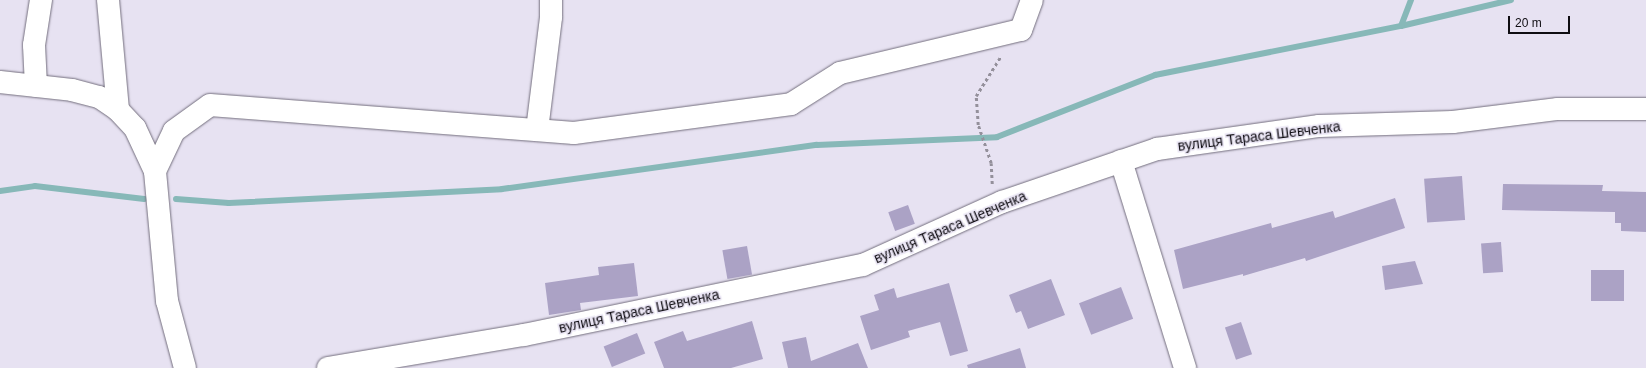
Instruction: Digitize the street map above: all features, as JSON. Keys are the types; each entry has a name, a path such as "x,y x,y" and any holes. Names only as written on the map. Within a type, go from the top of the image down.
{"street":[{"path":"36,86 34,45 41,0"},
{"path":"108,0 118,110"},
{"path":"538,130 551,17 551,0"},
{"path":"155,171 174,131 210,105 574,133 791,104 840,73 1021,30 1032,0"},
{"path":"0,82 72,90 99,98 118,110 135,128 155,171 167,301 185,368"},
{"name":"вулиця Тараса Шевченка","path":"328,368 524,335 863,265 989,208 1157,149 1319,126 1453,122 1558,109 1646,109"},
{"path":"1121,161 1185,368"}],"path":[{"path":"989,208 992,179 984,143 978,125 976,96 1021,30"}],"building":[{"path":"1462,176 1465,220 1427,223 1424,179"},
{"path":"1503,184 1603,185 1602,191 1646,192 1646,232 1621,231 1621,223 1615,223 1615,212 1502,210"},
{"path":"1395,198 1405,228 1306,261 1305,258 1243,276 1243,274 1183,289 1174,250 1271,223 1272,228 1333,211 1335,218"},
{"path":"908,205 915,224 895,231 888,212"},
{"path":"1501,242 1503,272 1483,273 1481,243"},
{"path":"747,246 752,275 727,279 722,250"},
{"path":"1415,261 1423,284 1385,290 1382,266"},
{"path":"634,263 638,296 580,303 581,310 549,315 545,283 599,275 598,267"},
{"path":"1591,270 1624,270 1624,301 1591,301"},
{"path":"1051,279 1065,315 1028,329 1021,311 1016,313 1009,295"},
{"path":"949,283 968,351 950,356 940,322 908,331 910,337 871,350 860,316 879,310 874,295 894,288 897,298"},
{"path":"1121,287 1133,319 1091,335 1079,303"},
{"path":"752,321 763,359 731,368 664,368 654,342 683,331 687,341"},
{"path":"1241,322 1252,354 1236,360 1225,328"},
{"path":"637,333 645,353 612,367 604,346"},
{"path":"806,337 811,361 858,343 868,368 788,368 782,342"},
{"path":"1020,348 1026,368 968,368 967,365"}],"waterway":[{"path":"176,199 229,203 502,189 817,145 997,137 1155,75 1401,26 1411,0"},
{"path":"1401,26 1511,0"},
{"path":"0,191 35,186 144,199"}]}
